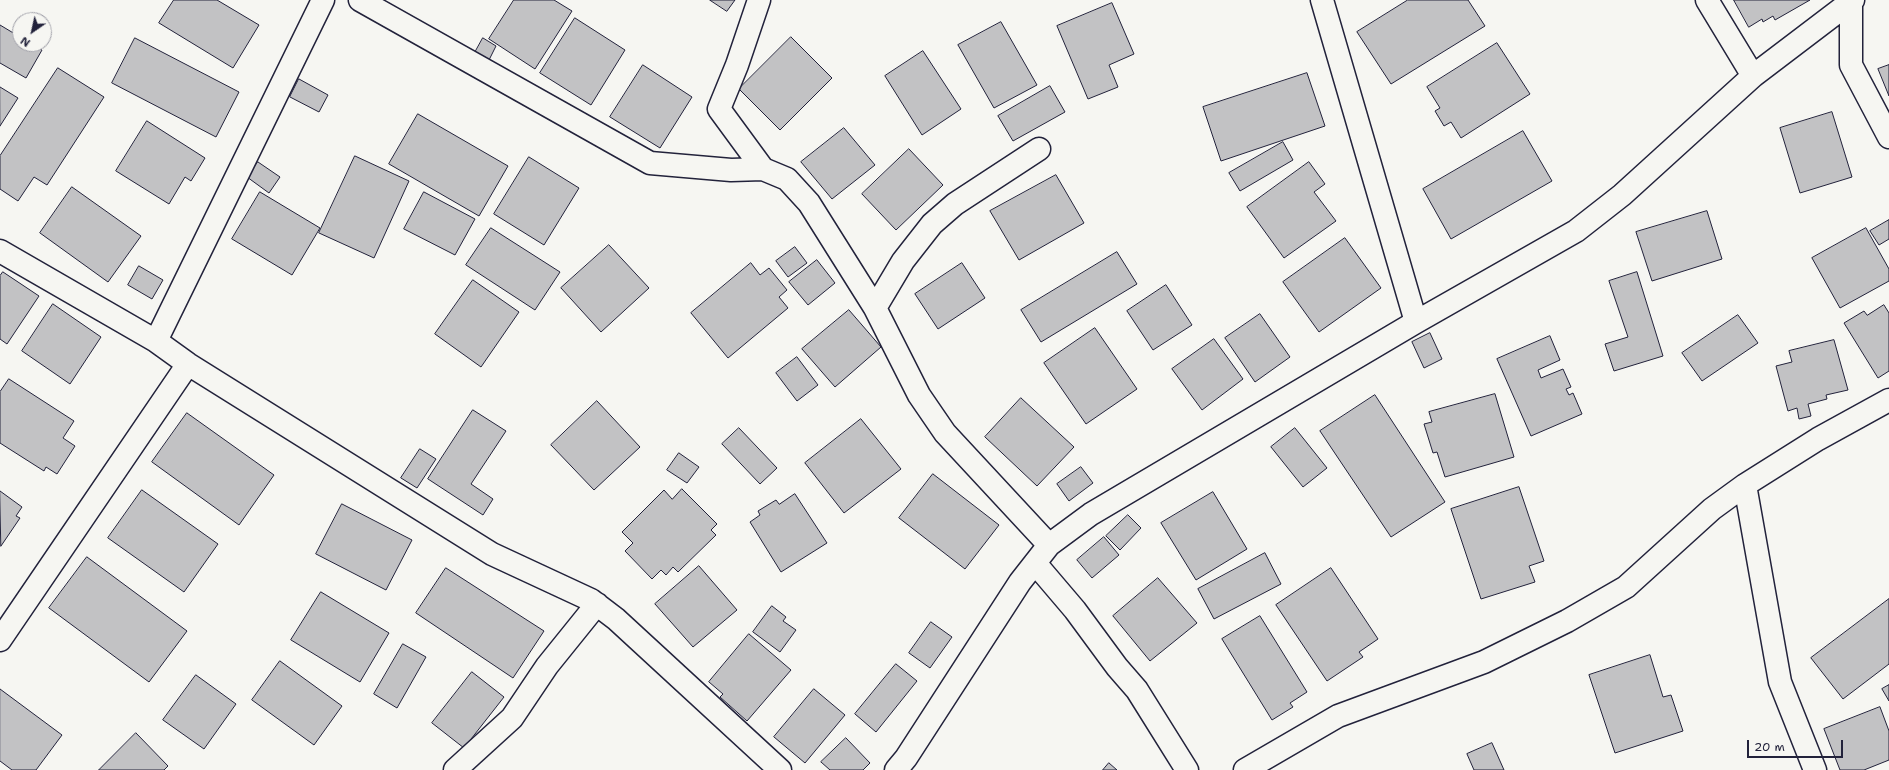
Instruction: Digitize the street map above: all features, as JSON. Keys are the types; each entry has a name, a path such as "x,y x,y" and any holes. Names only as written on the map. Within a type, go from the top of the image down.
{"street":[{"path":"156,342 323,0"},
{"path":"360,0 650,163 731,170 763,169 787,179 809,204 875,308 918,395 946,433 1049,545"},
{"path":"759,0 737,65 719,109 763,169"},
{"path":"1322,0 1416,322"},
{"path":"1707,0 1753,76"},
{"path":"896,770 906,758 1020,582 1049,545 1091,514 1416,322 1576,231 1622,195 1753,76 1852,1"},
{"path":"1852,1 1851,65 1889,137"},
{"path":"875,308 903,261 932,224 955,204 1039,149"},
{"path":"0,251 156,342 188,364 492,554 591,600 616,619 780,770"},
{"path":"0,640 188,364"},
{"path":"1245,770 1338,716 1484,662 1567,621 1626,587 1712,509 1745,485 1818,439 1889,400"},
{"path":"1745,485 1780,682 1815,770"},
{"path":"1035,563 1075,610 1117,667 1137,690 1187,770"},
{"path":"455,770 512,718 547,666 597,604"}],"building":[{"path":"174,0 217,0 259,25 233,68 159,23"},
{"path":"514,0 554,0 572,11 535,69 489,39"},
{"path":"710,0 735,0 727,11"},
{"path":"1408,0 1468,0 1485,26 1391,84 1357,32"},
{"path":"1734,0 1810,0 1775,20 1773,16 1763,22 1762,19 1749,27"},
{"path":"1112,3 1134,54 1109,65 1118,87 1088,99 1057,26"},
{"path":"575,18 625,50 591,105 540,73"},
{"path":"1001,22 1037,85 994,108 958,45"},
{"path":"0,25 12,32 12,52 41,52 26,78 0,63"},
{"path":"791,37 832,78 780,130 739,89"},
{"path":"135,38 239,92 216,137 112,83"},
{"path":"483,38 496,46 486,66 472,58"},
{"path":"1497,43 1530,94 1461,138 1451,122 1444,126 1435,111 1440,108 1427,87"},
{"path":"923,51 961,109 922,135 885,76"},
{"path":"643,65 692,97 660,148 610,117"},
{"path":"1889,65 1889,96 1878,69"},
{"path":"58,68 104,97 47,185 34,177 18,201 0,189 0,156"},
{"path":"1307,73 1325,126 1221,161 1203,107"},
{"path":"299,79 328,95 319,112 290,97"},
{"path":"1050,86 1065,112 1013,141 998,116"},
{"path":"0,87 18,98 0,126"},
{"path":"1832,112 1852,177 1800,193 1780,128"},
{"path":"418,114 508,166 479,216 389,164"},
{"path":"147,121 205,158 191,181 185,177 169,204 116,171"},
{"path":"844,128 875,165 832,199 801,162"},
{"path":"1523,131 1552,181 1451,239 1423,189"},
{"path":"1283,142 1293,160 1240,191 1229,173"},
{"path":"909,149 943,185 896,230 862,194"},
{"path":"355,156 409,181 374,258 319,233"},
{"path":"529,157 579,188 544,245 494,214"},
{"path":"258,162 280,177 269,193 247,177"},
{"path":"1309,162 1325,184 1314,192 1336,221 1284,258 1247,207"},
{"path":"1056,175 1084,223 1019,260 990,211"},
{"path":"72,187 141,236 108,282 40,233"},
{"path":"260,192 320,228 292,275 232,239"},
{"path":"424,192 475,219 455,255 404,229"},
{"path":"1707,211 1722,259 1652,281 1636,232"},
{"path":"1889,220 1889,239 1879,245 1870,231"},
{"path":"491,228 560,272 535,310 466,265"},
{"path":"1866,228 1889,269 1889,281 1840,308 1812,258"},
{"path":"1345,238 1381,288 1319,332 1283,282"},
{"path":"609,245 649,288 601,332 561,288"},
{"path":"795,247 807,263 788,277 776,261"},
{"path":"1117,252 1137,284 1041,342 1021,310"},
{"path":"817,260 835,283 808,305 789,282"},
{"path":"751,263 760,275 769,268 787,290 779,297 788,308 728,358 691,313"},
{"path":"962,263 985,298 938,329 915,294"},
{"path":"139,266 163,280 152,299 128,285"},
{"path":"3,272 39,296 7,344 0,339 0,276"},
{"path":"1637,272 1663,356 1614,371 1605,344 1628,337 1609,281"},
{"path":"473,280 519,312 481,367 435,334"},
{"path":"1166,285 1192,325 1153,350 1127,311"},
{"path":"53,304 101,337 70,384 22,351"},
{"path":"1884,305 1889,313 1889,371 1878,378 1844,323 1864,311 1867,315"},
{"path":"849,310 881,347 835,387 802,349"},
{"path":"1260,314 1290,357 1255,382 1225,338"},
{"path":"1738,315 1758,343 1702,381 1682,353"},
{"path":"1095,328 1137,389 1086,424 1044,363"},
{"path":"1430,333 1442,359 1424,368 1412,342"},
{"path":"1550,336 1560,360 1538,370 1541,378 1563,369 1571,387 1566,389 1569,395 1573,393 1582,414 1531,436 1497,359"},
{"path":"1214,339 1243,379 1202,410 1172,369"},
{"path":"1834,340 1848,390 1826,395 1827,399 1808,404 1811,416 1799,419 1797,408 1788,411 1776,366 1792,362 1789,351"},
{"path":"797,357 818,385 797,401 776,373"},
{"path":"9,379 74,421 63,438 75,446 57,474 46,467 44,471 0,443 0,392"},
{"path":"1495,394 1514,457 1445,477 1437,452 1433,453 1424,424 1432,422 1429,412"},
{"path":"1375,395 1445,502 1391,537 1320,431"},
{"path":"1021,398 1074,447 1037,486 985,437"},
{"path":"597,401 640,447 594,490 551,445"},
{"path":"473,410 506,431 471,484 493,499 483,515 428,479"},
{"path":"187,413 274,475 239,525 152,462"},
{"path":"861,419 901,469 844,513 805,463"},
{"path":"739,428 777,468 760,484 722,444"},
{"path":"1295,428 1327,468 1303,487 1271,447"},
{"path":"420,449 436,459 417,488 401,478"},
{"path":"679,453 699,467 687,483 667,470"},
{"path":"1081,467 1093,483 1069,501 1057,484"},
{"path":"933,474 999,525 965,569 899,518"},
{"path":"1519,487 1544,561 1529,566 1535,582 1481,599 1451,509"},
{"path":"682,489 717,524 711,530 716,535 678,572 673,567 666,575 661,570 652,579 625,551 633,543 622,532 664,490 672,499"},
{"path":"142,490 218,544 184,592 108,538"},
{"path":"0,491 22,507 16,516 20,518 1,546"},
{"path":"1213,492 1247,549 1196,580 1161,523"},
{"path":"795,494 827,543 781,572 750,522 760,515 758,511 776,500 779,504"},
{"path":"342,504 412,540 386,590 316,554"},
{"path":"1128,515 1141,528 1120,550 1106,536"},
{"path":"1104,537 1119,555 1092,578 1077,560"},
{"path":"1265,553 1281,584 1214,619 1198,589"},
{"path":"87,557 187,631 149,682 49,608"},
{"path":"699,566 737,610 693,647 655,604"},
{"path":"446,568 544,631 513,678 416,613"},
{"path":"1331,568 1378,639 1359,652 1363,657 1327,681 1276,605"},
{"path":"1158,578 1197,623 1150,661 1113,616"},
{"path":"321,592 389,633 360,682 291,640"},
{"path":"1889,599 1889,664 1843,699 1811,658"},
{"path":"772,606 786,617 783,621 796,630 780,652 753,632"},
{"path":"1260,616 1307,692 1290,703 1293,707 1272,720 1222,639"},
{"path":"931,622 952,637 930,668 909,653"},
{"path":"749,634 791,670 747,721 720,697 723,694 709,682"},
{"path":"403,644 426,657 397,708 374,694"},
{"path":"1650,655 1663,697 1671,695 1683,731 1615,753 1589,675"},
{"path":"280,661 342,706 314,745 252,700"},
{"path":"896,664 917,681 876,732 855,714"},
{"path":"472,672 504,697 464,748 432,723"},
{"path":"196,675 236,704 204,749 163,720"},
{"path":"1889,685 1889,701 1882,689"},
{"path":"0,689 62,735 36,770 12,770 0,761"},
{"path":"814,689 845,715 805,763 774,737"},
{"path":"1880,707 1889,731 1889,760 1864,770 1840,770 1824,729"},
{"path":"136,733 168,766 164,770 99,770"},
{"path":"846,738 870,763 863,770 830,770 821,762"},
{"path":"1492,743 1504,770 1474,770 1467,754"},
{"path":"1109,763 1117,770 1103,770"}]}
